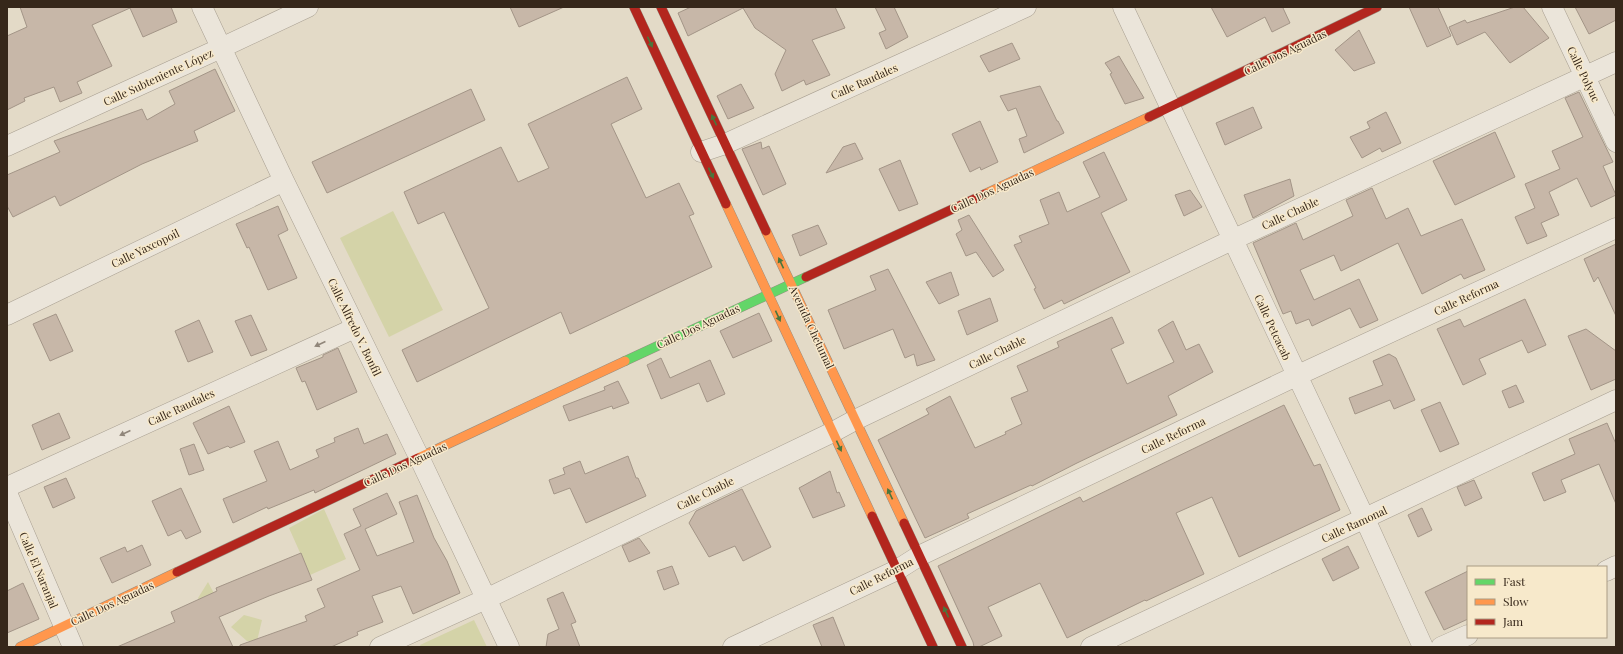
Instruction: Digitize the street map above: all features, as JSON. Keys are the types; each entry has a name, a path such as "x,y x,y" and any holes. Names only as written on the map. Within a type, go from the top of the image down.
{"street":[{"name":"Calle Alfredo V. Bonfil","path":"202,7 284,181 419,457 509,647"},
{"name":"Calle Subteniente López","path":"7,146 308,7"},
{"name":"Calle Raudales","path":"701,152 725,144 1026,7"},
{"name":"Calle Petcacab","path":"1123,7 1424,647"},
{"name":"Calle Dos Aguadas","path":"20,647 419,457 1170,107 1377,7"},
{"name":"Calle Polyuc","path":"1552,7 1616,142"},
{"name":"Avenida Chetumal","path":"664,8 725,144 962,647"},
{"path":"664,8 637,14 933,647"},
{"name":"Calle Chable","path":"380,647 486,599 855,420 1232,240 1616,62"},
{"name":"Calle Yaxcopoil","path":"7,315 284,181"},
{"name":"Calle Reforma","path":"733,647 897,570 920,556 1296,376 1616,228"},
{"name":"Calle Raudales","path":"7,487 355,328"},
{"name":"Calle Ramonal","path":"1091,647 1616,400"},
{"name":"Calle El Naranjal","path":"7,493 63,627 73,647"},
{"path":"1607,570 1616,566"},
{"path":"1441,647 1467,635"}],"green space":[{"path":"393,211 443,310 389,337 340,238"},
{"path":"324,509 346,559 310,575 289,528"},
{"path":"208,582 219,603 229,601 234,612 200,609 198,598"},
{"path":"244,615 262,620 257,641 247,641 231,627"},
{"path":"474,620 487,647 421,647 420,645"}],"building":[{"path":"20,7 171,7 177,22 143,37 130,8 92,25 112,66 77,82 82,93 60,102 54,87 24,98 25,101 7,110 7,36 27,27"},
{"path":"510,7 564,7 519,27"},
{"path":"691,7 835,7 845,28 812,40 830,75 806,85 804,80 782,91 775,74 786,50 755,28 743,8 688,36 678,13"},
{"path":"875,7 894,7 908,37 886,49 879,33 886,30"},
{"path":"1211,7 1284,7 1283,8 1290,23 1272,32 1265,17 1227,37"},
{"path":"1409,7 1438,7 1451,36 1427,47"},
{"path":"1515,7 1523,7 1549,38 1510,63 1485,32 1457,45 1449,27 1465,20 1467,23"},
{"path":"1575,7 1616,7 1616,20 1589,34"},
{"path":"1359,30 1375,63 1354,71 1335,50"},
{"path":"1012,43 1020,59 989,72 980,56"},
{"path":"1119,56 1144,98 1125,104 1110,74 1112,73 1105,63"},
{"path":"215,69 235,111 194,131 198,141 142,164 60,206 55,196 13,217 7,206 7,175 60,152 54,141 142,109 147,120 175,104 169,91"},
{"path":"627,77 642,109 611,124 646,198 679,183 694,214 689,216 712,267 570,334 561,312 417,382 402,350 489,308 444,212 418,224 404,192 501,147 518,182 549,168 528,124"},
{"path":"741,84 754,108 728,119 717,96"},
{"path":"1040,86 1064,133 1024,153 1019,139 1027,136 1016,108 1008,111 1000,96"},
{"path":"471,89 485,120 327,193 312,162"},
{"path":"1579,92 1613,162 1603,166 1616,195 1591,207 1577,178 1549,192 1559,215 1541,223 1547,236 1527,244 1515,217 1535,208 1525,184 1560,169 1552,151 1583,137 1565,98"},
{"path":"1253,107 1262,128 1225,145 1216,123"},
{"path":"1386,112 1401,143 1382,152 1380,148 1362,158 1350,137 1370,128 1367,122"},
{"path":"980,121 998,162 981,170 980,167 970,172 952,134"},
{"path":"1495,132 1515,177 1455,205 1433,161"},
{"path":"761,142 762,149 769,146 786,184 763,195 742,149"},
{"path":"855,143 863,159 826,173 843,147"},
{"path":"1104,152 1127,200 1101,213 1130,272 1064,304 1062,300 1044,309 1034,289 1036,288 1014,245 1022,242 1019,236 1049,224 1040,200 1059,192 1067,212 1100,197 1083,162"},
{"path":"900,160 918,204 899,211 879,169"},
{"path":"1290,179 1294,196 1253,218 1244,195"},
{"path":"1372,188 1386,219 1408,208 1421,236 1462,219 1485,270 1464,279 1461,274 1422,294 1398,243 1341,271 1334,255 1300,270 1314,300 1359,279 1378,320 1360,328 1350,308 1312,326 1309,319 1296,324 1291,311 1283,314 1253,243 1296,223 1303,240 1353,216 1346,200"},
{"path":"1190,190 1202,207 1184,216 1175,195"},
{"path":"278,206 288,230 278,235 297,278 268,290 249,247 247,248 236,224"},
{"path":"969,215 1004,270 993,277 976,252 966,256 956,234 962,230 958,220"},
{"path":"818,225 827,244 800,256 792,235"},
{"path":"1616,244 1616,316 1598,277 1594,282 1584,259"},
{"path":"888,269 935,360 917,366 914,354 905,358 893,329 844,349 828,310 876,290 870,276"},
{"path":"951,272 959,295 939,304 926,282"},
{"path":"990,298 998,321 967,335 958,311"},
{"path":"1525,299 1546,345 1528,353 1522,340 1479,359 1486,374 1463,385 1437,329 1460,319 1464,327"},
{"path":"759,313 772,341 733,358 720,331"},
{"path":"56,314 73,351 50,361 33,324"},
{"path":"251,315 267,350 251,356 235,321"},
{"path":"1112,317 1124,343 1111,349 1127,384 1174,362 1158,330 1173,321 1186,350 1199,344 1213,372 1168,396 1177,415 1032,486 1031,485 967,514 969,518 925,538 878,440 929,414 926,409 950,396 975,448 1006,434 1005,432 1022,424 1011,398 1028,391 1017,366 1059,347 1057,342"},
{"path":"199,320 213,352 188,362 175,331"},
{"path":"1586,329 1616,351 1616,379 1591,390 1568,336"},
{"path":"338,348 357,392 317,410 305,381 302,382 296,368 323,357 323,355"},
{"path":"1389,354 1396,358 1415,400 1394,409 1390,400 1355,414 1349,398 1383,385 1373,361"},
{"path":"661,358 670,378 710,360 725,394 707,402 699,383 661,399 647,365"},
{"path":"618,381 629,403 613,409 612,406 569,421 563,406 605,390 604,387"},
{"path":"1516,385 1524,402 1509,408 1502,391"},
{"path":"1440,402 1459,444 1440,452 1421,410"},
{"path":"1284,405 1314,466 1320,464 1340,510 1239,557 1212,497 1176,513 1204,574 1146,601 1145,600 1067,638 1040,583 988,607 1002,636 979,647 974,647 938,566 1080,497 1083,502"},
{"path":"229,406 245,442 230,448 228,446 208,454 193,423"},
{"path":"59,413 70,438 42,450 32,425"},
{"path":"1607,423 1616,444 1616,504 1599,464 1561,480 1566,492 1544,501 1532,473 1575,454 1569,439"},
{"path":"358,428 364,444 387,434 396,454 315,493 314,490 268,509 267,507 233,523 223,499 267,481 254,451 278,441 290,470 319,457 316,450 335,442 334,438"},
{"path":"194,444 204,470 189,475 180,449"},
{"path":"628,456 636,478 638,478 646,496 586,523 570,488 554,494 549,480 565,474 563,468 580,461 585,474"},
{"path":"830,471 837,493 839,492 845,506 813,518 799,488"},
{"path":"66,478 75,498 53,508 44,487"},
{"path":"1474,480 1482,498 1465,506 1457,487"},
{"path":"181,488 201,532 186,539 181,530 168,536 152,501"},
{"path":"742,489 771,547 743,561 735,546 709,557 689,523 696,511"},
{"path":"387,493 397,514 365,529 377,556 414,542 399,502 417,495 434,538 447,561 460,593 413,614 401,586 372,596 383,622 357,632 358,635 331,647 240,647 240,645 307,621 305,616 325,607 317,589 360,570 344,534 361,526 353,509"},
{"path":"1422,508 1432,530 1418,537 1408,515"},
{"path":"639,538 650,553 629,562 622,546"},
{"path":"142,545 151,565 112,583 100,558 125,547 127,552"},
{"path":"1348,546 1359,568 1333,581 1322,559"},
{"path":"301,553 312,580 219,617 233,647 117,647 175,622 171,612 217,591 216,588"},
{"path":"672,566 679,584 664,590 657,571"},
{"path":"1467,571 1467,619 1444,630 1425,592"},
{"path":"23,583 39,619 7,633 7,591"},
{"path":"563,592 576,622 571,624 580,647 546,647 548,634 559,629 547,599"},
{"path":"833,617 845,647 822,647 813,625"}],"traffic: fast":[{"path":"625,361 806,277"}],"traffic: slow":[{"path":"985,194 1149,117"},
{"path":"726,204 872,516"},
{"path":"766,231 904,523"},
{"path":"418,458 625,361"},
{"path":"20,647 177,572"}],"traffic: jam":[{"path":"634,7 726,204"},
{"path":"661,7 766,231"},
{"path":"1149,117 1377,7"},
{"path":"806,277 985,194"},
{"path":"177,572 418,458"},
{"path":"872,516 933,647"},
{"path":"904,523 962,647"}]}
